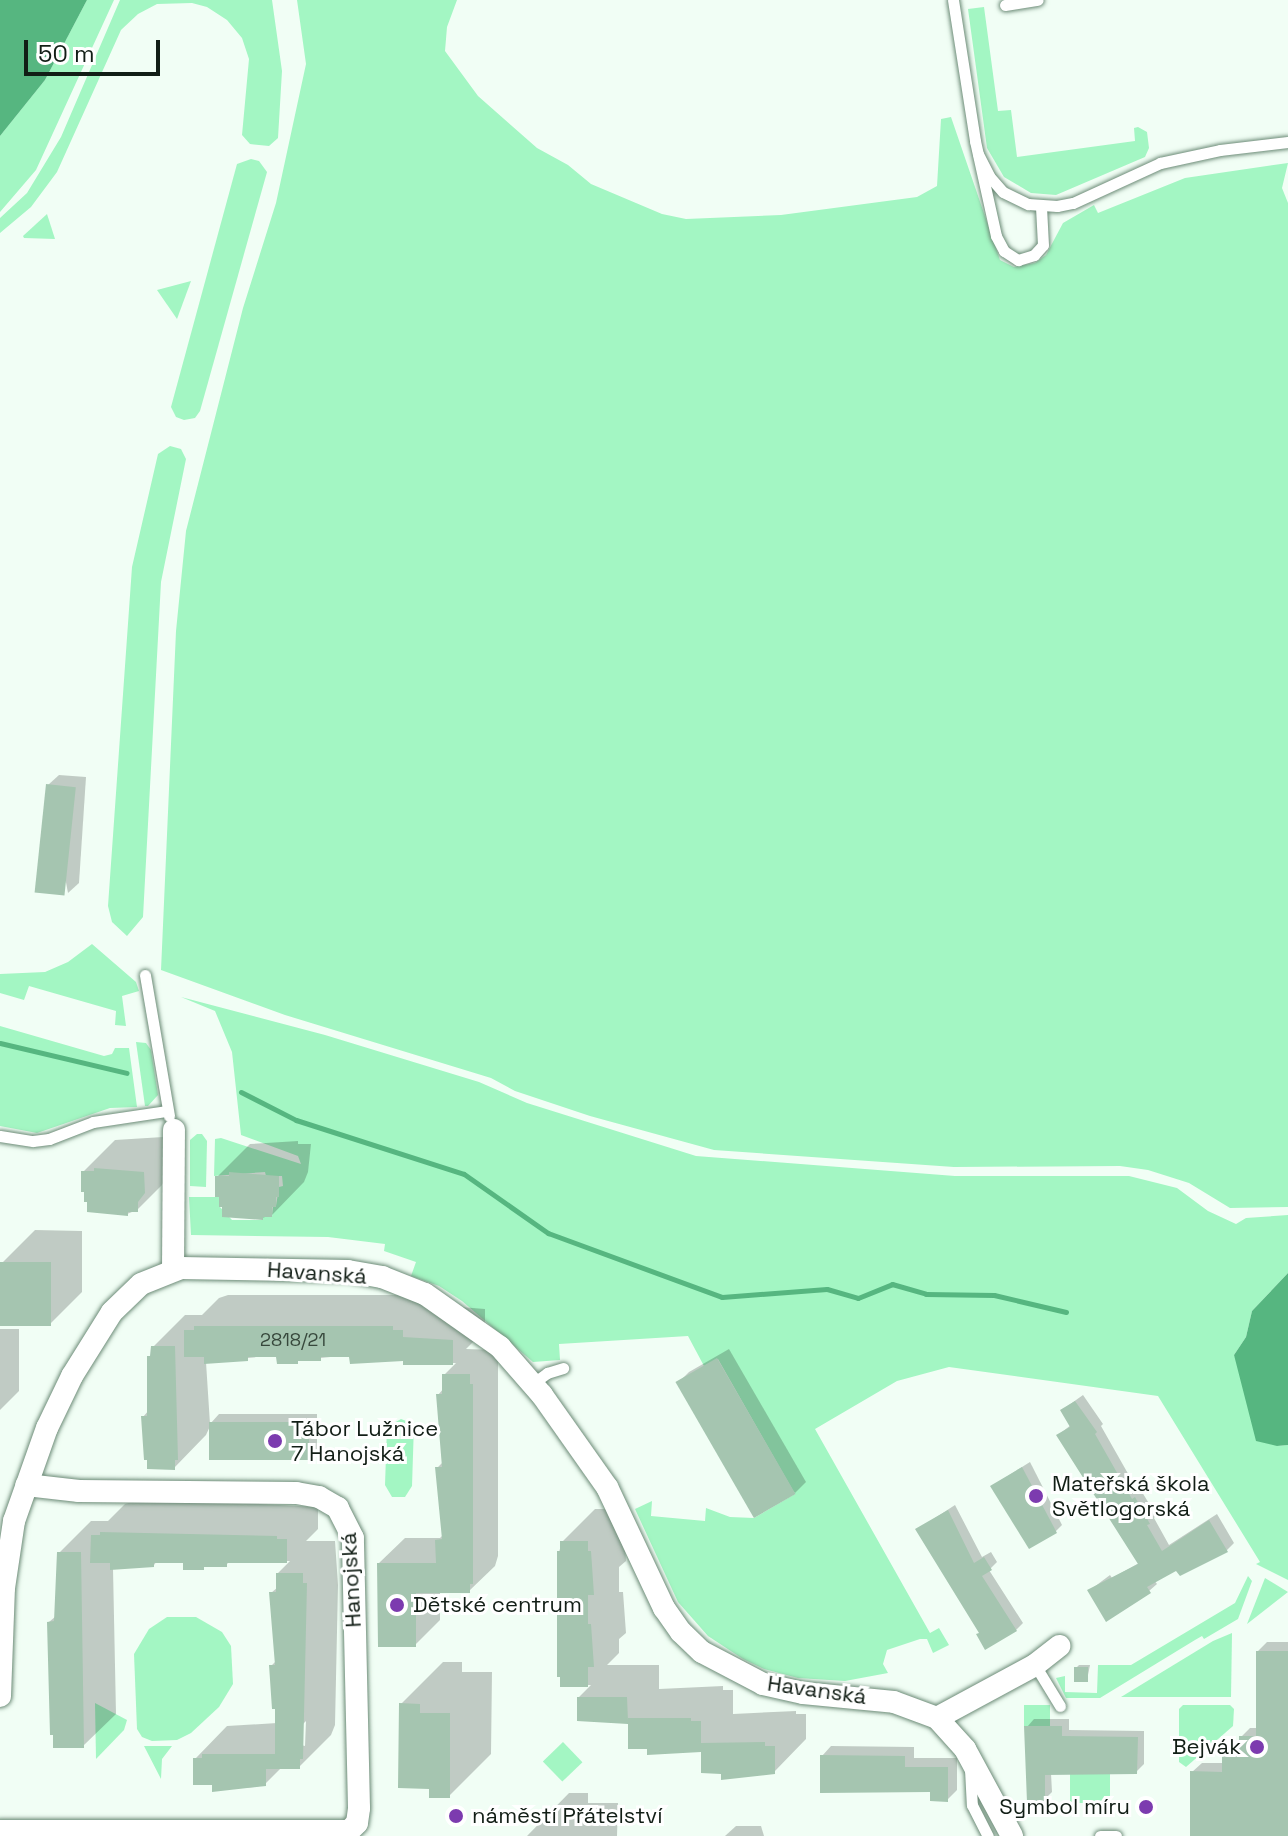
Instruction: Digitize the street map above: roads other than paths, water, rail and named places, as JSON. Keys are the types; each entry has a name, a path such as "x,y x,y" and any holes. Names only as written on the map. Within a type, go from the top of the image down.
{"street":[{"path":"171,1120 173,1270"},
{"name":"Havanská","path":"0,1696 7,1555 26,1485 60,1402 100,1329 124,1297 141,1284 173,1270 312,1269 382,1277 446,1306 500,1347 532,1384 607,1487 664,1608 681,1632 702,1652 763,1684 803,1693 894,1702 937,1718"},
{"name":"Hanojská","path":"26,1485 91,1491 296,1493 319,1497 338,1508 353,1538 359,1808 355,1826 349,1831 274,1834"},
{"path":"1012,1836 971,1760 954,1734 937,1718 1035,1665 1059,1646"},
{"path":"0,1831 274,1834"}],"lane":[{"path":"953,0 978,154 996,236 1004,251 1018,260 1034,255 1043,245 1041,207"},
{"path":"1005,5 1038,0"},
{"path":"978,154 989,176 1003,192 1041,207 1073,203 1160,163 1288,142"},
{"path":"0,1136 33,1141 49,1139 93,1122 171,1120 145,975"},
{"path":"532,1384 547,1373 563,1368"},
{"path":"1035,1665 1060,1706"},
{"path":"971,1760 972,1805 988,1836"},
{"path":"1100,1836 1116,1836"}],"waterway":[{"path":"0,1043 127,1073"},
{"path":"241,1092 296,1120 464,1174 548,1233 722,1297 827,1289 858,1298 892,1284 926,1294 994,1295 1066,1312"}],"place":[{"name":"Tábor Lužnice 7 Hanojská","path":"275,1441"},
{"name":"Mateřská škola Světlogorská","path":"1036,1496"},
{"name":"Dětské centrum","path":"397,1605"},
{"name":"Bejvák","path":"1257,1747"},
{"name":"Symbol míru","path":"1146,1807"},
{"name":"náměstí Přátelství","path":"456,1816"}]}
